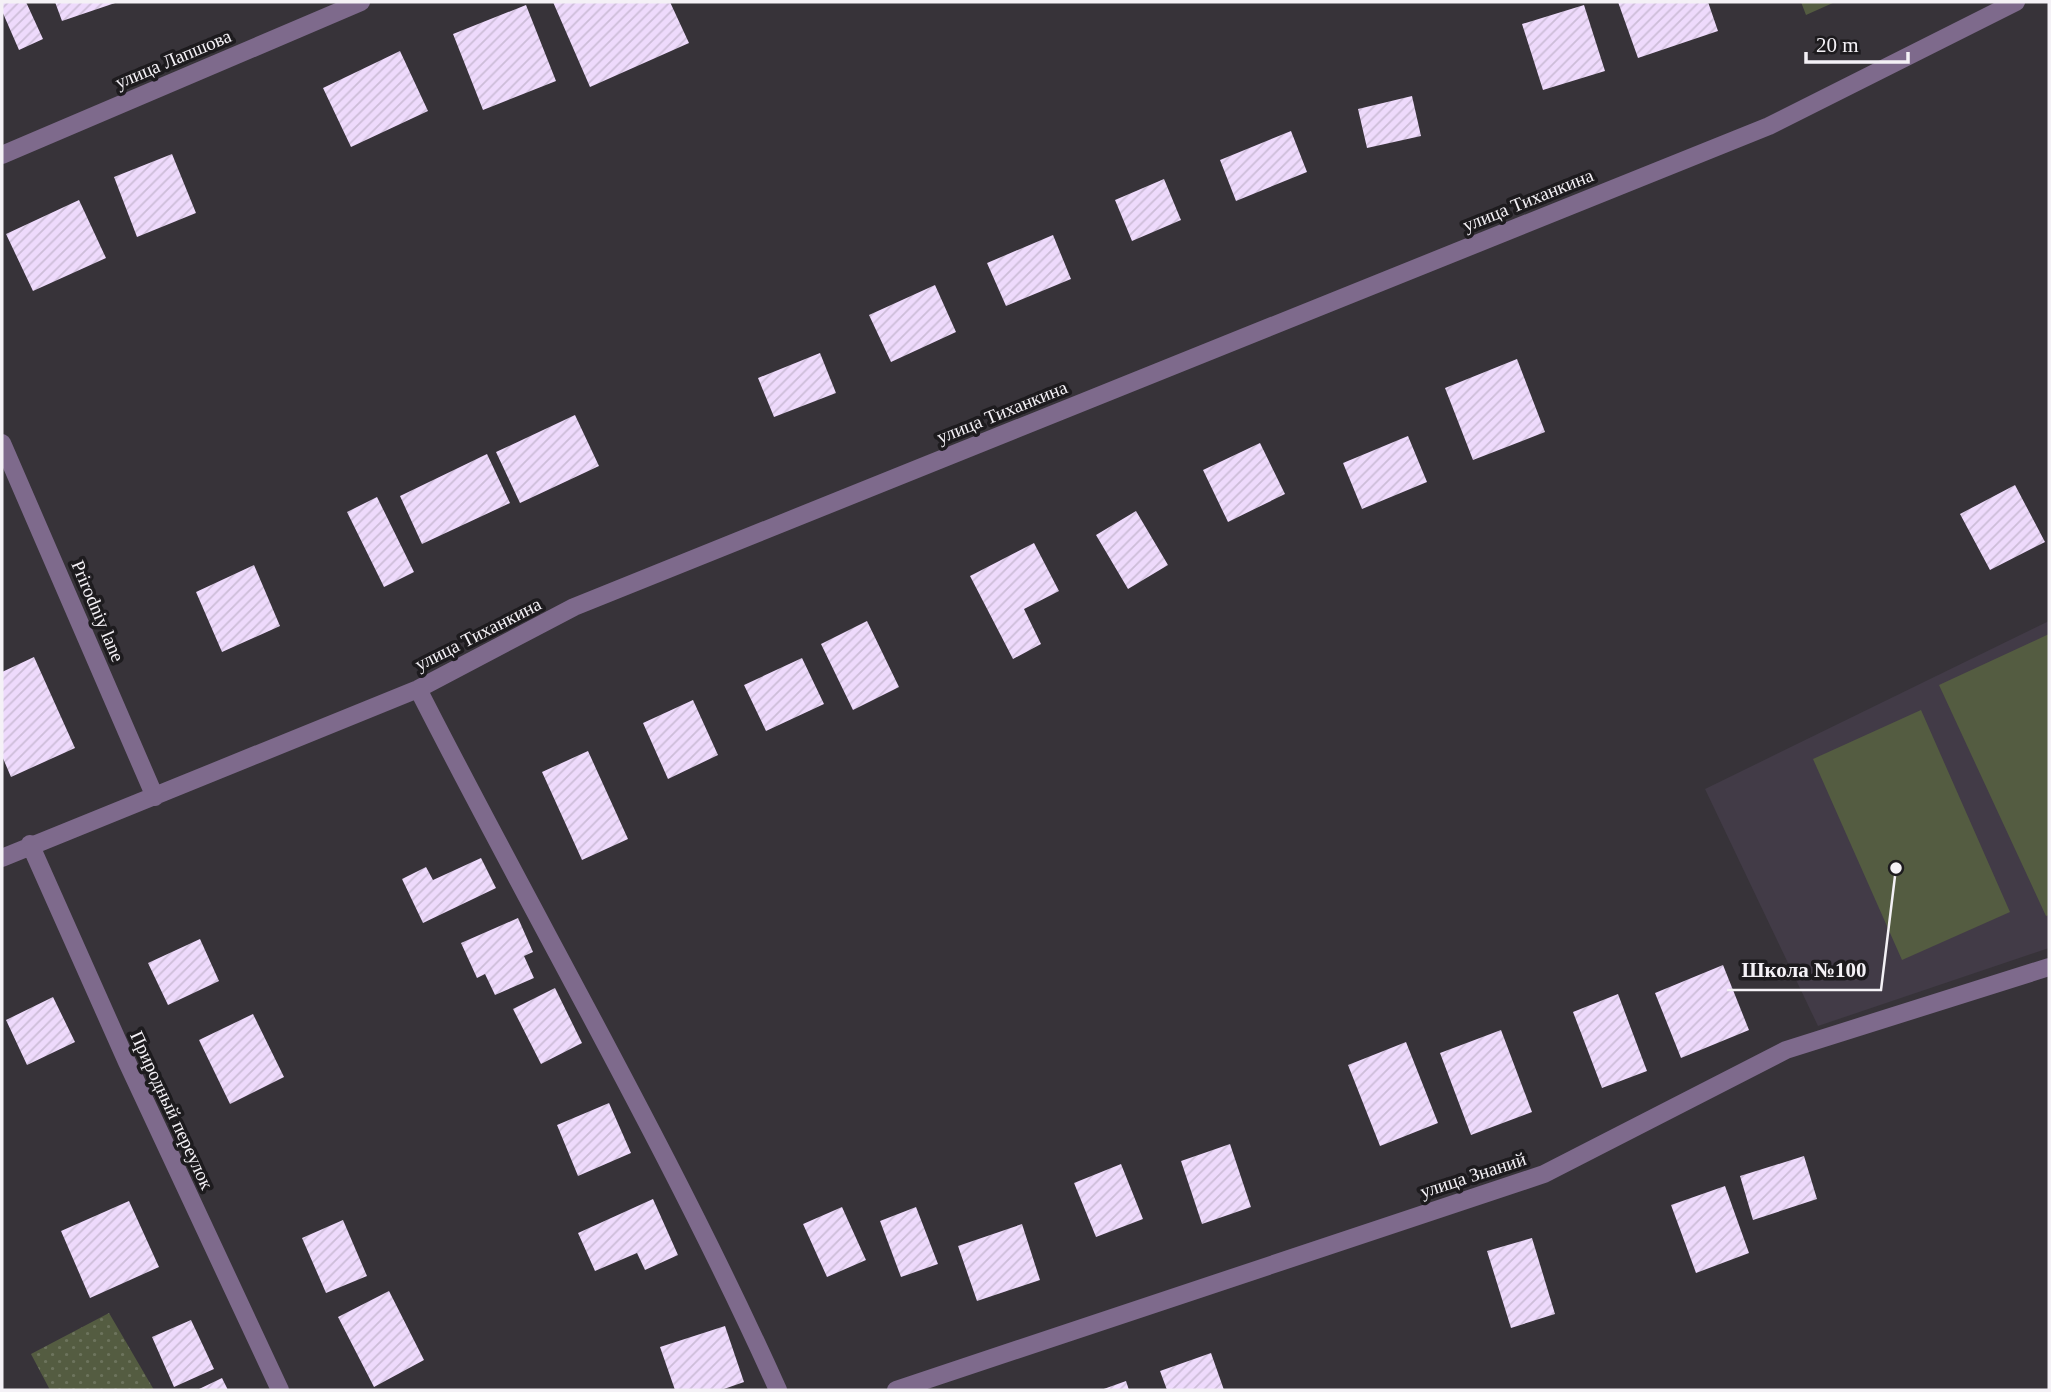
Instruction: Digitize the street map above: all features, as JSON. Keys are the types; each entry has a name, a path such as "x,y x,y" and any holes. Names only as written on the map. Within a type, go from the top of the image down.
{"street":[{"name":"улица Лапшова","path":"2,155 361,2"},
{"name":"улица Тиханкина","path":"2,858 418,688 574,607 1769,125 2016,2"},
{"name":"Prirodniy lane","path":"2,443 155,797"},
{"path":"418,688 489,829 679,1182 778,1390"},
{"name":"Природный переулок","path":"30,845 127,1062 280,1390"},
{"name":"улица Знаний","path":"896,1390 1544,1174 1786,1051 2049,967"}],"shaded area":[{"path":"2049,621 2049,948 1818,1026 1705,789"}],"green space":[{"path":"1801,2 1835,2 1806,15"},
{"path":"2049,634 2049,915 2046,916 1939,685"},
{"path":"1921,710 2010,912 1902,960 1813,759"},
{"path":"109,1313 154,1390 50,1390 31,1354"}],"building":[{"path":"2,2 26,2 43,39 19,50 2,11"},
{"path":"55,2 118,2 62,21"},
{"path":"553,2 670,2 689,43 590,87"},
{"path":"1618,2 1708,2 1718,31 1638,58"},
{"path":"526,5 556,81 483,110 453,34"},
{"path":"1584,5 1605,71 1543,90 1522,24"},
{"path":"400,51 428,111 351,147 323,88"},
{"path":"1412,96 1421,136 1367,148 1358,109"},
{"path":"1291,131 1307,172 1236,201 1220,160"},
{"path":"172,154 196,213 137,237 114,177"},
{"path":"1164,179 1181,220 1132,241 1115,200"},
{"path":"79,200 106,258 33,291 6,234"},
{"path":"1053,235 1071,279 1006,306 987,263"},
{"path":"935,285 956,332 891,362 869,315"},
{"path":"820,353 836,393 774,417 758,378"},
{"path":"1517,359 1545,432 1473,460 1445,388"},
{"path":"575,415 599,466 520,503 496,452"},
{"path":"1408,436 1427,482 1362,509 1343,463"},
{"path":"1260,443 1285,494 1228,522 1203,470"},
{"path":"487,454 510,503 422,544 400,496"},
{"path":"2015,485 2045,542 1990,570 1960,514"},
{"path":"377,497 414,572 384,587 347,512"},
{"path":"1136,511 1168,565 1128,589 1096,535"},
{"path":"1034,543 1059,591 1024,609 1041,644 1013,659 970,576"},
{"path":"254,565 280,626 222,652 196,592"},
{"path":"867,621 899,687 853,710 821,644"},
{"path":"34,657 75,748 11,777 2,756 2,672"},
{"path":"802,658 824,704 766,731 744,685"},
{"path":"693,700 718,755 668,779 643,723"},
{"path":"588,751 628,839 582,860 542,772"},
{"path":"481,858 496,888 423,923 402,879 426,867 433,880"},
{"path":"518,918 533,952 524,956 534,978 495,995 485,974 477,978 461,943"},
{"path":"200,939 219,981 168,1005 148,963"},
{"path":"1723,965 1749,1030 1681,1058 1655,993"},
{"path":"555,988 582,1043 541,1064 513,1009"},
{"path":"1618,994 1647,1071 1602,1088 1573,1012"},
{"path":"53,997 75,1042 27,1065 6,1020"},
{"path":"253,1014 284,1077 230,1104 199,1040"},
{"path":"1501,1030 1532,1112 1471,1135 1440,1053"},
{"path":"1406,1042 1438,1123 1380,1146 1348,1065"},
{"path":"609,1103 631,1153 578,1176 557,1125"},
{"path":"1230,1144 1251,1207 1202,1224 1181,1161"},
{"path":"1804,1156 1817,1199 1753,1220 1740,1176"},
{"path":"1121,1164 1143,1219 1096,1237 1074,1183"},
{"path":"1725,1186 1749,1253 1696,1273 1671,1205"},
{"path":"653,1199 678,1255 645,1270 637,1253 595,1271 578,1233"},
{"path":"129,1201 159,1267 90,1298 61,1231"},
{"path":"842,1207 866,1260 827,1277 803,1224"},
{"path":"916,1207 938,1264 901,1277 880,1221"},
{"path":"343,1220 367,1276 326,1293 302,1238"},
{"path":"1022,1224 1040,1280 977,1301 958,1246"},
{"path":"1532,1238 1555,1314 1511,1328 1487,1251"},
{"path":"389,1291 424,1360 374,1387 338,1317"},
{"path":"191,1320 214,1369 174,1387 152,1337"},
{"path":"725,1326 744,1382 721,1390 675,1390 660,1347"},
{"path":"1211,1353 1224,1390 1167,1390 1160,1371"},
{"path":"222,1378 228,1390 197,1390"},
{"path":"1126,1381 1129,1390 1101,1390"}],"place":[{"name":"Школа №100","path":"1896,868"}]}
